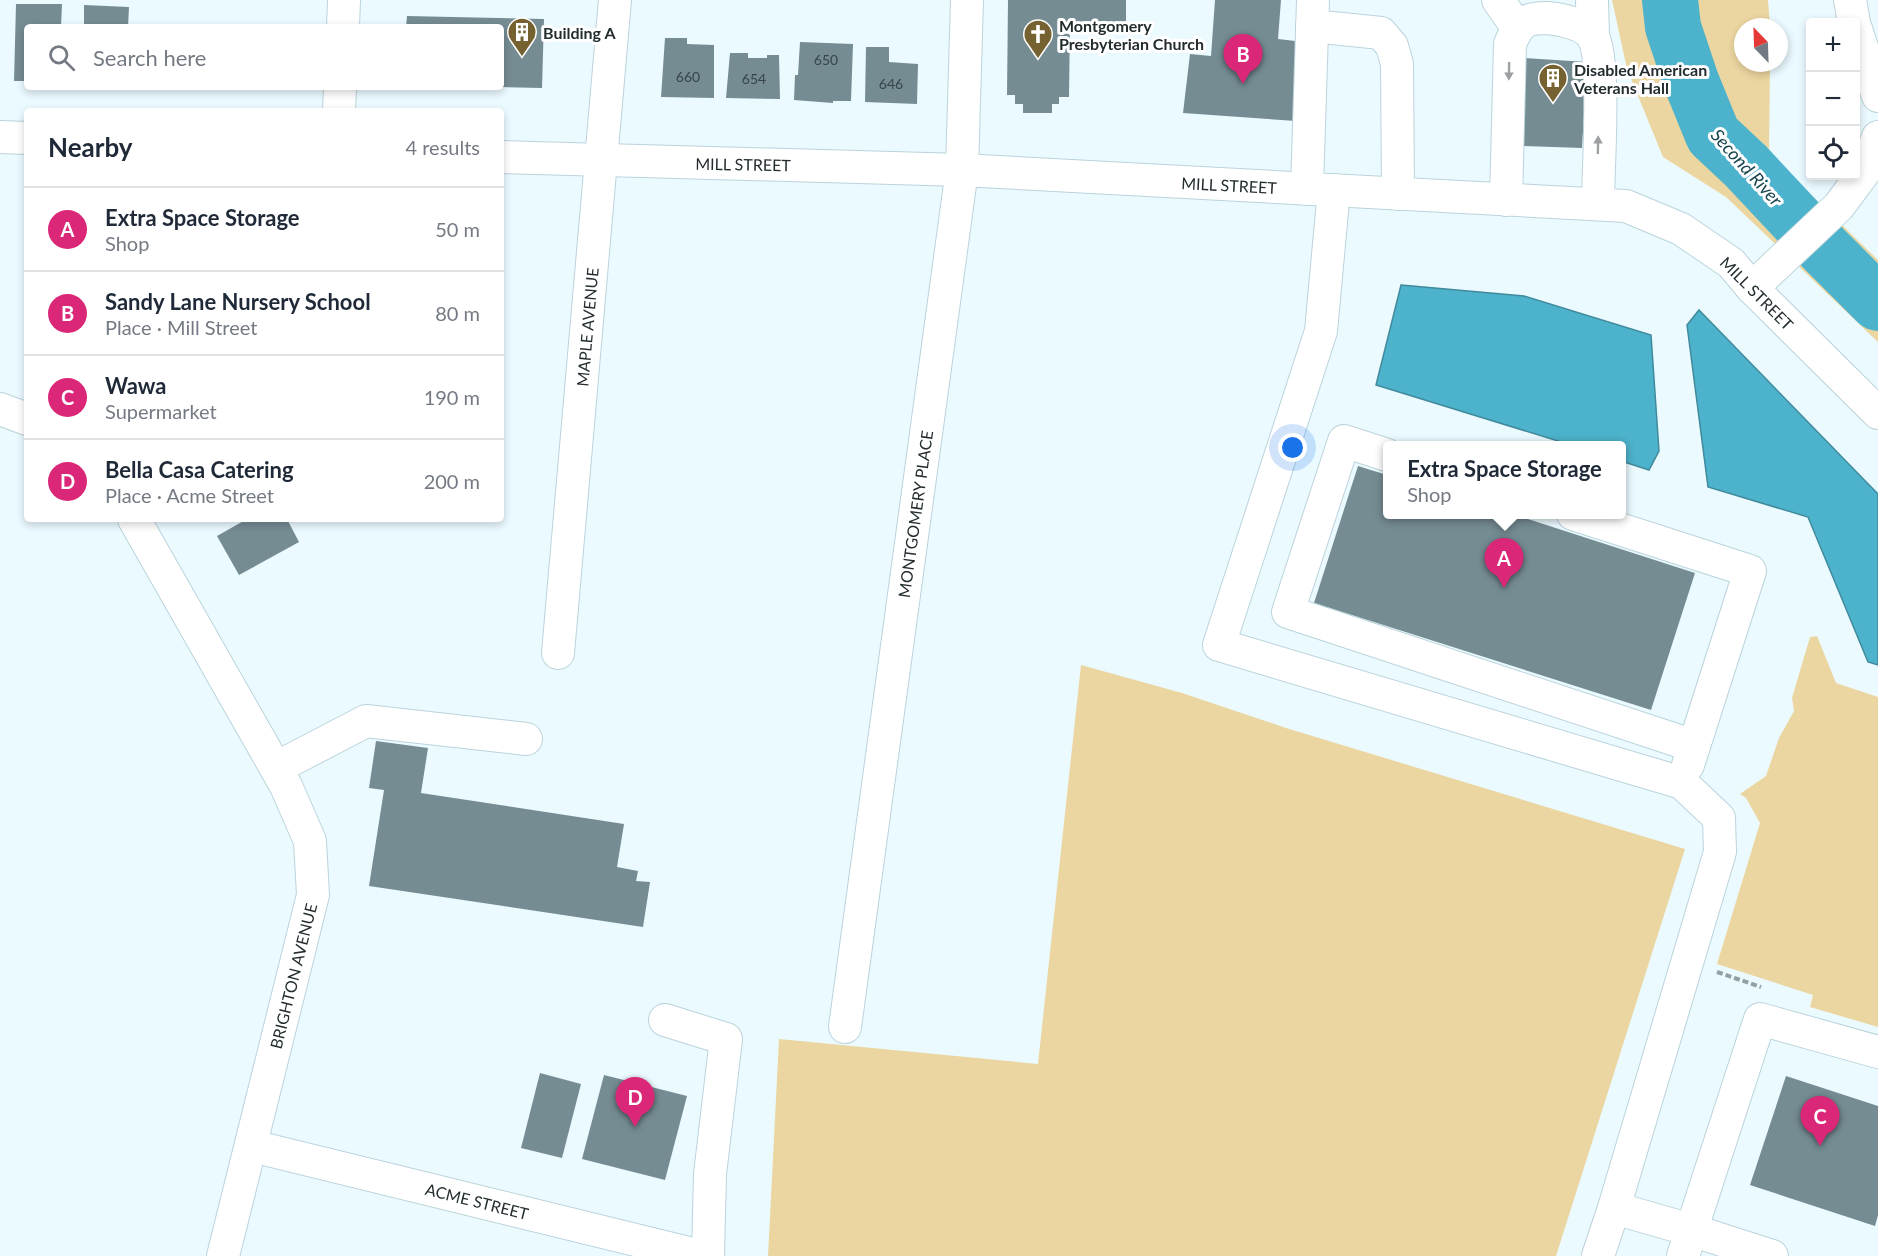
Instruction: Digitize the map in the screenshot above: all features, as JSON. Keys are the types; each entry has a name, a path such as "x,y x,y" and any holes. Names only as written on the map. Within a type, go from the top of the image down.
{"street":[{"path":"343,24 344,0"},
{"name":"MAPLE AVENUE","path":"558,653 615,0"},
{"name":"MONTGOMERY PLACE","path":"845,1027 962,170 967,0"},
{"path":"1498,0 1517,27"},
{"path":"1592,0 1593,37 1599,64 1598,203"},
{"path":"1850,0 1853,18"},
{"path":"1398,194 1397,64 1392,46 1381,33 1313,13 1320,190 1321,330 1219,645 1682,783 1719,818 1720,852 1598,1256"},
{"path":"1506,200 1510,44 1517,27 1534,18 1562,19 1576,25 1593,37"},
{"path":"1860,41 1878,96"},
{"path":"339,108 340,90"},
{"path":"0,137 24,138"},
{"path":"1752,288 1839,206 1865,171 1878,137"},
{"name":"MILL STREET","path":"504,157 962,170 1626,206 1681,229 1731,263 1752,288 1878,413"},
{"path":"0,409 24,417"},
{"path":"1383,454 1344,441 1288,612 1694,746"},
{"path":"1589,519 1750,571 1682,783"},
{"name":"BRIGHTON AVENUE","path":"136,522 286,786 310,841 313,895 223,1256"},
{"path":"276,768 366,721 526,739"},
{"path":"1687,1243 1760,1019 1878,1052"},
{"path":"665,1020 726,1039 710,1174 708,1256"},
{"name":"ACME STREET","path":"252,1146 701,1256"},
{"path":"1614,1208 1687,1243 1772,1256"}],"shaded area":[{"path":"1612,0 1768,0 1769,18 1734,18 1734,72 1770,72 1769,154 1878,260 1878,342 1726,197 1663,157 1627,69"},
{"path":"1817,636 1836,683 1878,697 1878,1027 1810,1007 1813,995 1717,964 1760,823 1746,798 1740,794 1766,776 1779,738 1794,711 1792,698 1810,637"},
{"path":"1081,665 1182,693 1286,728 1685,849 1556,1256 768,1256 779,1039 1038,1064"}],"water":[{"path":"1401,285 1524,296 1651,335 1659,451 1649,470 1626,463 1626,441 1558,441 1376,385"},
{"path":"1699,310 1878,494 1878,665 1868,662 1808,517 1708,487 1687,325"}],"building":[{"name":"Montgomery Presbyterian Church","path":"1008,0 1126,0 1126,24 1070,23 1069,97 1059,97 1059,104 1052,104 1052,113 1023,113 1023,104 1015,104 1015,95 1007,95"},
{"path":"1215,0 1281,0 1278,39 1304,42 1296,121 1183,113 1190,54 1211,56"},
{"path":"16,4 62,4 61,24 24,24 24,81 14,81"},
{"path":"84,5 129,7 128,24 84,24"},
{"name":"Building A","path":"407,16 544,19 542,88 504,87 504,24 406,24"},
{"path":"665,38 687,38 687,44 714,45 714,98 661,97"},
{"path":"800,42 853,44 851,101 833,101 833,103 794,100"},
{"path":"866,47 889,47 889,62 918,64 917,104 865,102"},
{"path":"730,53 748,53 748,58 767,58 767,55 779,55 780,99 726,98"},
{"name":"Disabled American Veterans Hall","path":"1524,58 1587,62 1582,148 1521,146"},
{"path":"1358,466 1383,474 1383,519 1528,519 1695,573 1651,710 1314,603"},
{"path":"242,522 289,522 299,542 239,575 217,536"},
{"path":"376,741 428,748 421,793 624,824 617,867 638,871 636,881 650,882 643,927 369,886 384,790 369,788"},
{"path":"540,1073 581,1084 562,1158 521,1148"},
{"path":"604,1075 687,1096 665,1180 582,1159"},
{"path":"1786,1076 1878,1106 1878,1215 1875,1226 1750,1185"}],"waterway":[{"name":"Second River","path":"1670,0 1673,27 1691,81 1713,135 1746,166 1878,303"}],"place":[{"name":"Building A","path":"522,58"},
{"name":"Montgomery Presbyterian Church","path":"1038,60"},
{"name":"Sandy Lane Nursery School","path":"1243,84"},
{"name":"Disabled American Veterans Hall","path":"1553,104"},
{"name":"Extra Space Storage","path":"1504,588"},
{"name":"Bella Casa Catering","path":"635,1127"},
{"name":"Wawa","path":"1820,1146"}]}
